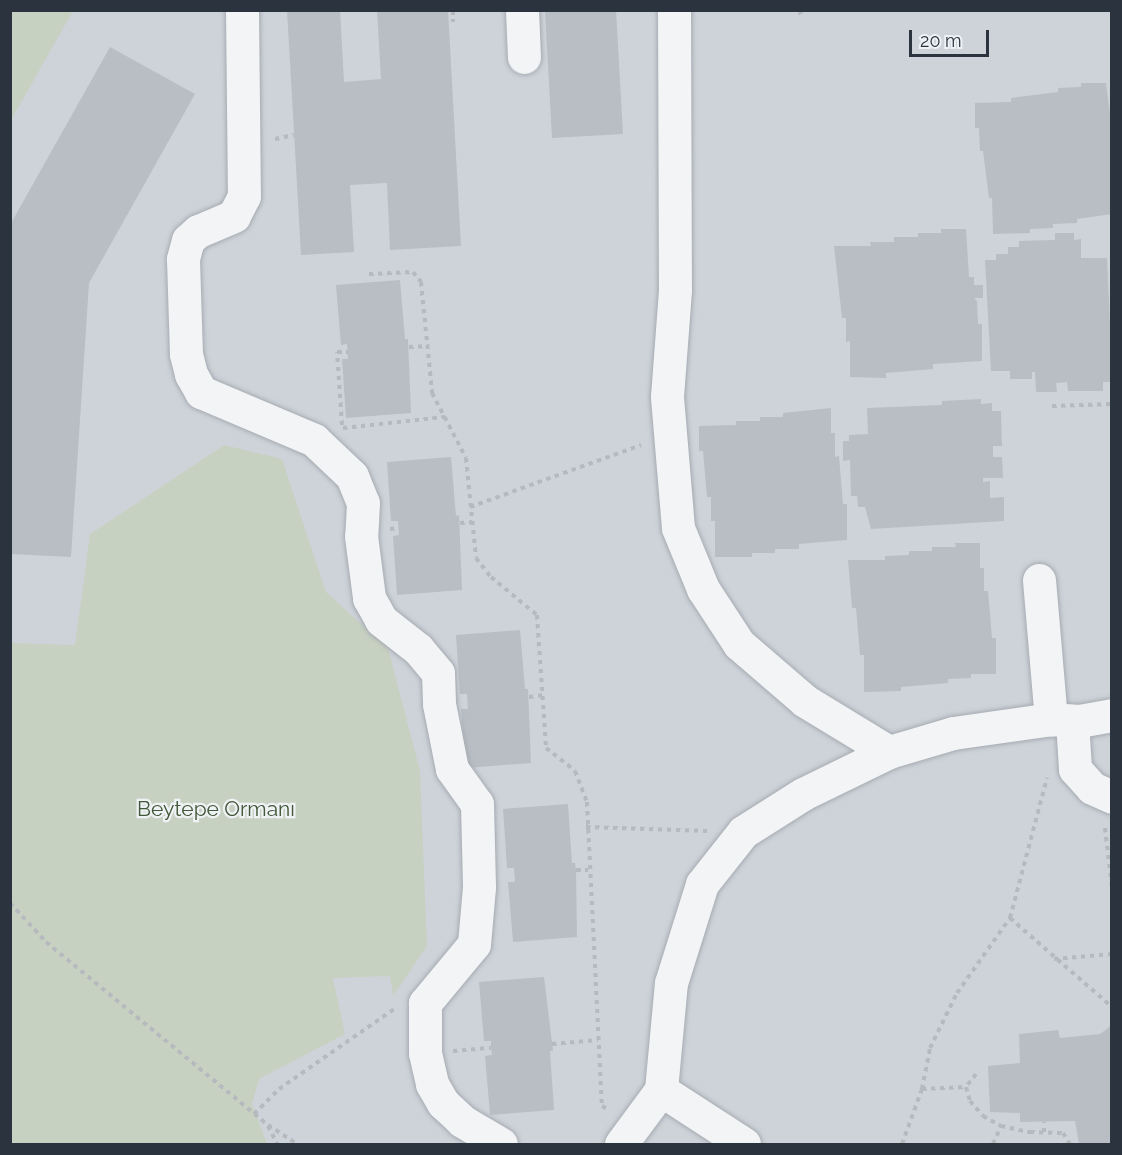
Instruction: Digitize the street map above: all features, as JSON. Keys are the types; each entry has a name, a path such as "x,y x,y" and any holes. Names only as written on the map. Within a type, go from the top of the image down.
{"street":[{"path":"242,10 244,196 234,216 198,231 188,240 183,259 186,354 191,374 201,392 314,440 352,476 363,503 361,536 369,598 381,620 418,649 438,673 439,704 452,769 477,804 479,887 474,944 425,1003 423,1031 432,1084 443,1103 462,1121 501,1144"},
{"path":"522,10 524,57"},
{"path":"674,10 675,290 668,397 678,528 703,589 739,644 805,701 889,752"},
{"path":"1039,580 1061,720 1075,769 1105,799"},
{"path":"627,1134 661,1090 671,983 702,884 743,832 804,794 889,752 953,734 1112,715"},
{"path":"661,1090 744,1144"}],"path":[{"path":"453,10 453,22"},
{"path":"800,10 801,18"},
{"path":"276,139 294,135"},
{"path":"369,274 413,272 421,282 432,393 466,458 476,558 491,577 537,615 546,748 575,771 587,802 588,870 602,1106 627,1134"},
{"path":"409,347 429,346"},
{"path":"342,428 337,352 348,352"},
{"path":"1052,406 1112,404"},
{"path":"331,428 445,417"},
{"path":"470,507 670,435"},
{"path":"460,523 472,522"},
{"path":"389,529 399,528"},
{"path":"529,697 544,695"},
{"path":"902,1144 922,1089 930,1048 957,993 1010,918 1047,775"},
{"path":"1105,799 1112,888"},
{"path":"586,827 743,832"},
{"path":"576,870 588,870"},
{"path":"10,903 46,942 254,1114 297,1144"},
{"path":"1010,918 1054,959 1112,1007"},
{"path":"1054,959 1112,954"},
{"path":"254,1114 279,1089 410,998 435,990"},
{"path":"552,1044 598,1040"},
{"path":"480,1049 491,1048"},
{"path":"976,1074 966,1087 969,1101 983,1116 1002,1126 1063,1133 1070,1144"},
{"path":"922,1089 966,1087"},
{"path":"1044,1122 1044,1132"},
{"path":"268,1125 278,1144"},
{"path":"993,1144 1002,1126"}],"shaded area":[{"path":"11,11 1111,11 1111,1144 44,1144 11,1053"}],"green space":[{"path":"10,11 73,11 11,120"},
{"name":"Beytepe Ormanı","path":"224,445 282,459 326,592 388,648 420,771 427,946 393,996 390,976 333,978 345,1034 259,1079 252,1104 267,1144 11,1144 11,643 75,645 90,534"}],"building":[{"path":"287,10 340,10 344,82 381,79 377,10 448,10 461,246 390,250 387,183 350,185 354,252 301,255"},
{"path":"545,10 616,10 623,134 552,138"},
{"path":"110,47 195,94 89,283 71,557 10,554 10,225"},
{"path":"1081,83 1106,83 1112,130 1112,214 1077,219 1077,223 1053,224 1053,228 1030,229 1030,233 993,234 992,198 989,198 983,151 980,151 979,128 975,128 975,103 1011,102 1011,98 1058,92 1058,88 1081,87"},
{"path":"941,229 966,229 969,277 974,277 974,285 983,285 983,298 974,298 977,301 978,324 982,324 982,361 933,364 933,369 886,373 886,378 850,377 850,341 846,342 846,318 842,318 834,246 871,246 870,242 894,242 894,237 918,237 918,233 941,233"},
{"path":"1055,233 1074,233 1074,240 1081,239 1081,258 1107,258 1112,371 1111,382 1103,382 1103,391 1068,391 1067,382 1056,383 1057,392 1036,392 1035,372 1032,372 1032,379 1010,379 1010,371 991,371 985,260 996,260 996,254 1008,254 1008,247 1019,247 1019,241 1055,240"},
{"path":"400,280 405,339 408,339 411,413 346,418 342,359 348,359 347,344 341,345 336,285"},
{"path":"981,399 981,404 992,403 992,411 1001,411 1002,446 993,446 993,457 1002,457 1003,478 983,478 983,482 990,481 990,498 1004,497 1004,521 871,529 865,507 858,507 857,496 851,496 850,460 843,461 843,441 849,441 849,435 868,434 867,408 942,405 942,401"},
{"path":"831,408 831,433 835,433 835,457 839,456 843,504 847,504 847,540 799,544 799,549 775,549 775,553 752,553 752,557 715,557 715,521 711,521 711,497 707,497 703,451 699,451 699,426 736,425 736,421 760,421 760,417 783,417 783,413"},
{"path":"451,457 456,516 459,515 462,590 397,595 393,536 399,535 398,521 391,521 387,462"},
{"path":"955,543 980,543 980,568 984,568 984,591 988,591 992,638 996,638 996,674 971,674 971,678 948,679 948,683 901,687 901,691 864,692 864,655 860,655 856,608 852,608 848,560 885,560 885,556 909,555 909,551 932,551 932,547 956,547"},
{"path":"520,630 525,689 528,689 531,763 466,768 461,709 468,709 467,694 460,694 456,635"},
{"path":"568,804 572,863 575,863 576,870 577,937 513,942 508,882 515,882 514,868 507,868 503,809"},
{"path":"544,977 553,1051 550,1051 554,1110 490,1115 485,1056 492,1055 491,1041 484,1041 479,982"},
{"path":"1112,1025 1112,1143 1079,1144 1075,1121 1020,1122 1020,1113 990,1112 988,1066 1020,1063 1019,1034 1058,1030 1060,1038 1100,1034"}]}
